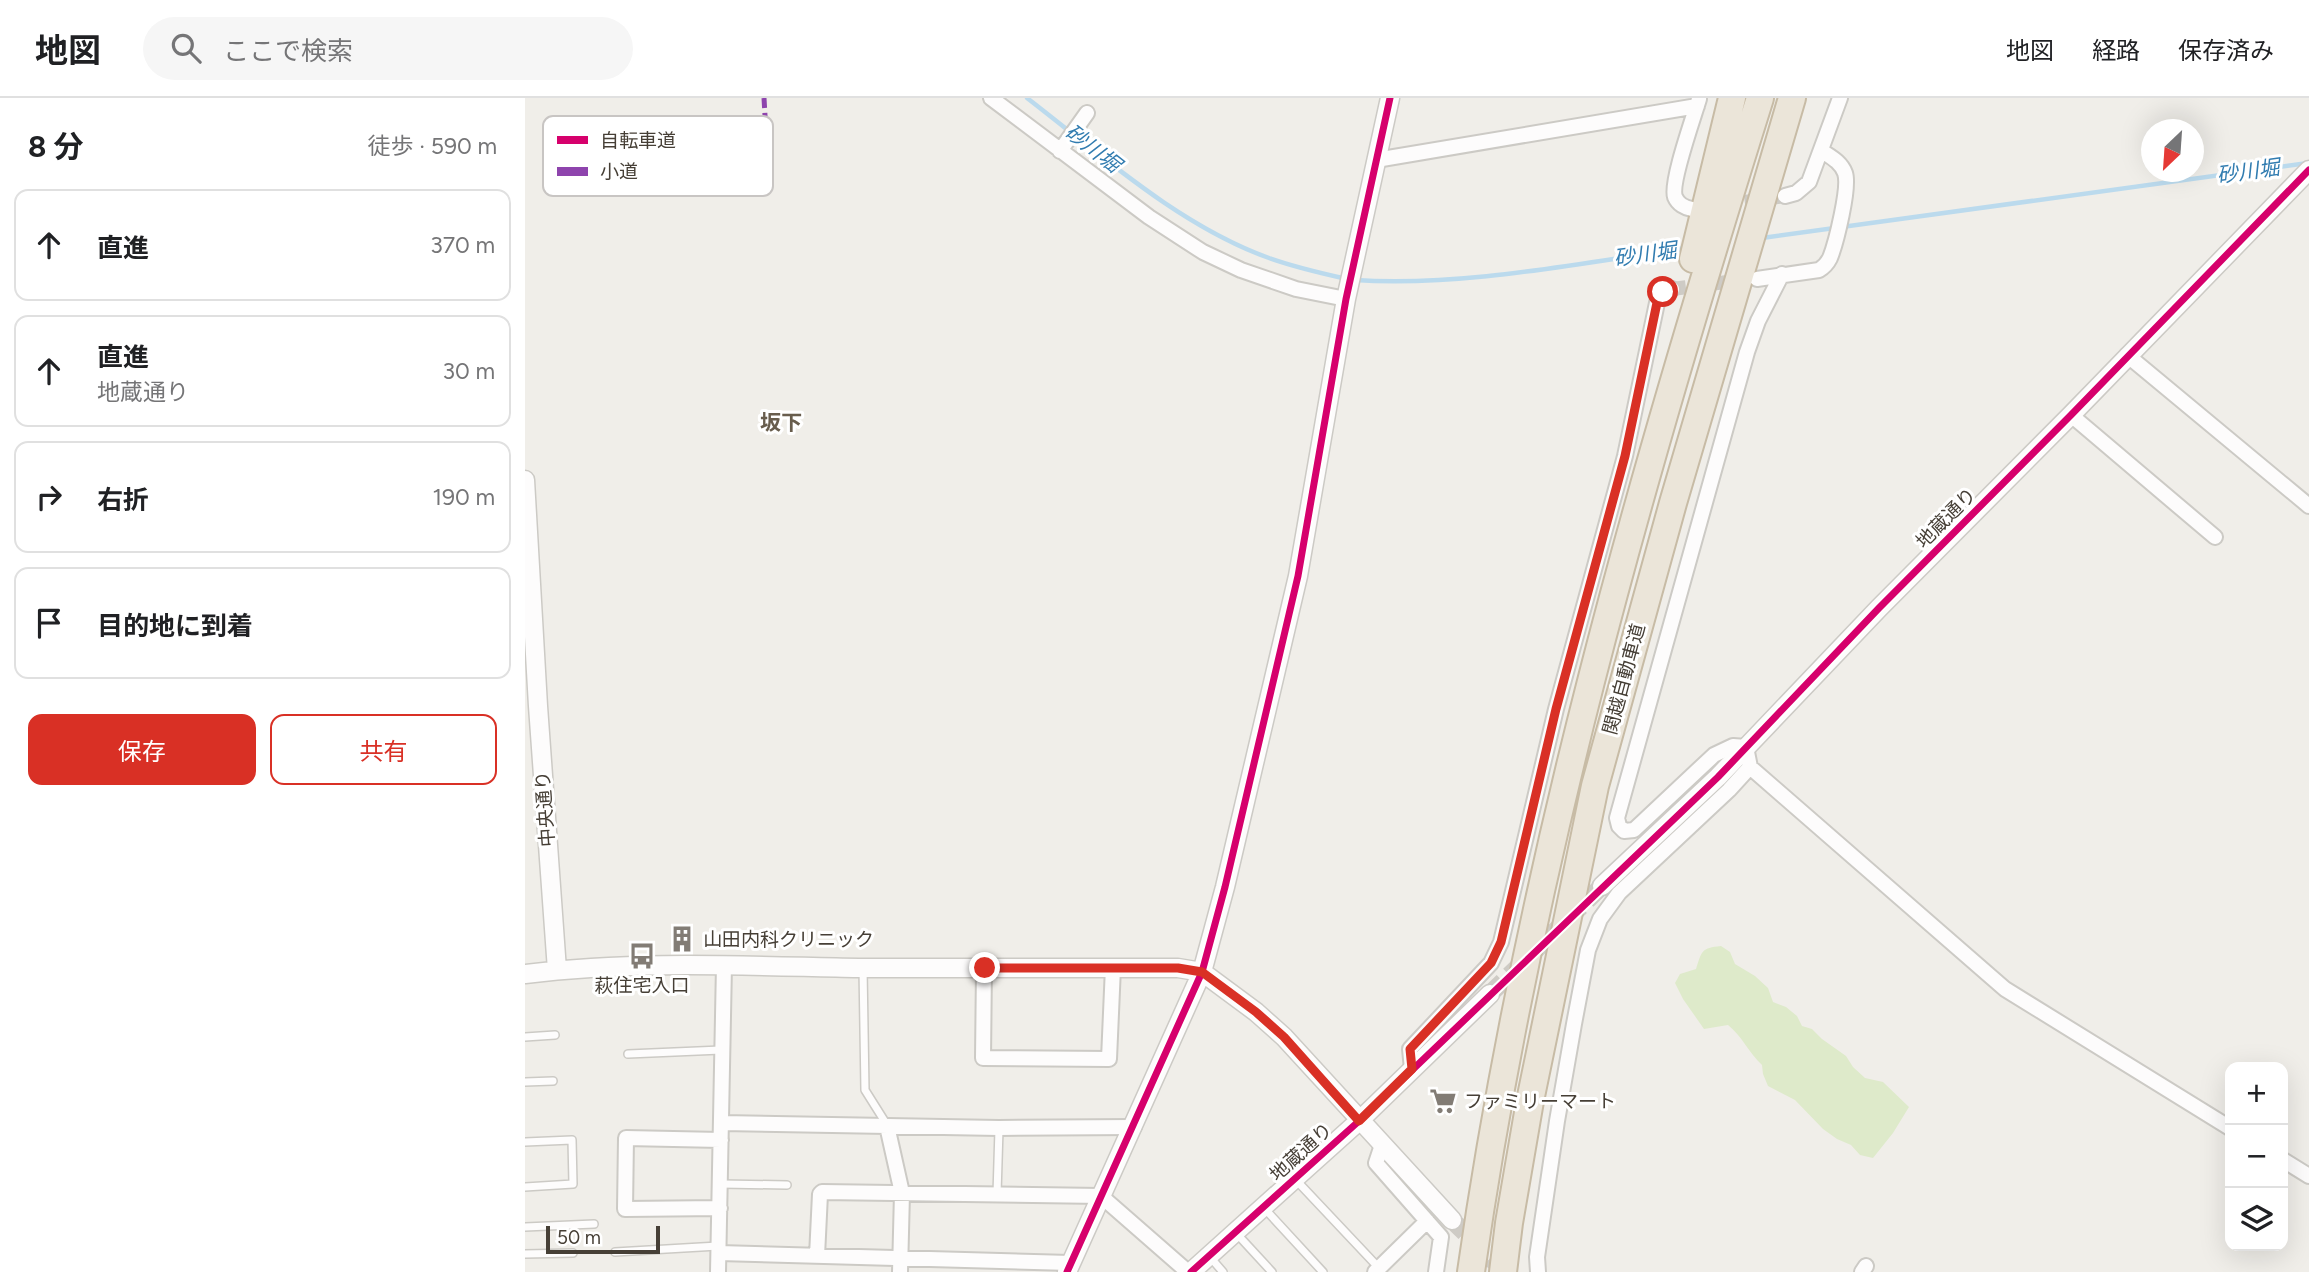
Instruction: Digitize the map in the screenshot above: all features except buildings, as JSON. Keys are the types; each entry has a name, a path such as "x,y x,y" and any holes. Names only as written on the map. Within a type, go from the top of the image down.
{"highway":[{"path":"1707,212 1732,98"},
{"path":"1707,212 1760,98"},
{"name":"関越自動車道","path":"1503,1272 1530,1101 1595,786 1669,516 1749,274 1759,206 1792,102"},
{"name":"関越自動車道","path":"1471,1272 1496,1111 1531,933 1572,752 1641,493 1707,212"}],"street":[{"path":"991,98 1062,148 1149,217 1203,252 1241,270 1296,289 1347,296"},
{"path":"719,1250 817,1256 900,1265 1069,1268 1202,972 1234,849 1298,576 1347,296 1390,98"},
{"path":"1785,196 1804,189 1814,172 1840,98"},
{"path":"1376,160 1698,102 1674,193 1675,200 1685,208 1707,212"},
{"path":"1062,148 1085,116"},
{"path":"1749,274 1782,274 1819,270 1825,266 1843,209 1847,182 1846,174 1837,162 1822,151"},
{"name":"地蔵通り","path":"1602,886 1708,786 2304,175"},
{"path":"1782,274 1758,321 1747,352 1617,818 1619,827 1624,831 1634,830 1714,754 1733,746 1746,747 1750,767 2005,989 2225,1125"},
{"path":"1412,1069 1410,1049 1491,963 1501,942 1556,709 1625,456 1658,298 1663,292 1689,281"},
{"path":"2127,355 2309,506"},
{"path":"2071,415 2215,537"},
{"name":"中央通り","path":"525,480 557,970"},
{"path":"1538,1272 1542,1212 1559,1109 1588,950 1600,919 1619,893 1750,767"},
{"path":"718,1272 724,965"},
{"path":"525,974 612,966 724,965 863,968 1113,967 1178,968 1202,972 1256,1012 1284,1037 1452,1220"},
{"path":"985,968 983,1058 1109,1059 1113,967"},
{"name":"地蔵通り","path":"1189,1272 1359,1121 1490,994"},
{"path":"722,1123 999,1128 1133,1127"},
{"path":"887,1126 902,1193 900,1265"},
{"path":"720,1208 625,1209 626,1138 721,1140"},
{"path":"1382,1145 1375,1163 1441,1237 1436,1272"},
{"path":"2288,1163 2309,1176"},
{"path":"817,1256 820,1194 1101,1196 1189,1272"},
{"path":"1377,1270 1427,1221"}],"lane":[{"path":"863,968 865,1090 887,1126"},
{"path":"525,1037 555,1035"},
{"path":"628,1055 721,1050"},
{"path":"525,1082 553,1081"},
{"path":"997,1194 999,1128"},
{"path":"525,1142 572,1140 573,1184 525,1187"},
{"path":"1295,1179 1377,1270"},
{"path":"721,1184 787,1185"},
{"path":"1263,1207 1323,1272"},
{"path":"525,1227 594,1224"},
{"path":"1235,1232 1272,1272"},
{"path":"615,1252 719,1250"},
{"path":"525,1254 573,1253"},
{"path":"1209,1256 1223,1272"}],"green space":[{"path":"1721,946 1730,952 1735,964 1768,988 1773,1002 1786,1007 1797,1016 1802,1026 1812,1029 1846,1056 1865,1078 1883,1082 1909,1107 1873,1158 1860,1155 1851,1145 1823,1129 1795,1100 1768,1086 1762,1065 1728,1025 1704,1029 1675,983 1680,974 1696,969 1703,951"}],"waterway":[{"name":"砂川堀","path":"1027,98 1142,187 1204,228 1269,258 1347,279"},
{"name":"砂川堀","path":"1762,238 2308,163"},
{"name":"砂川堀","path":"1355,280 1479,277 1687,248"}],"tunnel":[{"path":"1724,205 1785,196"},
{"path":"1672,289 1742,280"},
{"path":"1490,994 1602,886"},
{"path":"1452,1220 1505,1272"}],"marked path":[{"path":"764,98 765,116"}],"cycle path":[{"path":"1067,1272 1202,972 1225,887 1298,576 1346,299 1390,98"},
{"path":"1191,1272 1359,1121 1718,777 1879,608 2309,170"}],"place":[{"name":"山田内科クリニック","path":"682,939"},
{"name":"萩住宅入口","path":"642,956"},
{"name":"ファミリーマート","path":"1443,1101"}],"district":[{"name":"坂下","path":"781,422"}],"route":[{"path":"985,968 1178,968 1202,972 1256,1012 1284,1037 1359,1121 1412,1069 1410,1049 1491,963 1501,942 1556,709 1625,456 1658,298 1663,292"}]}
